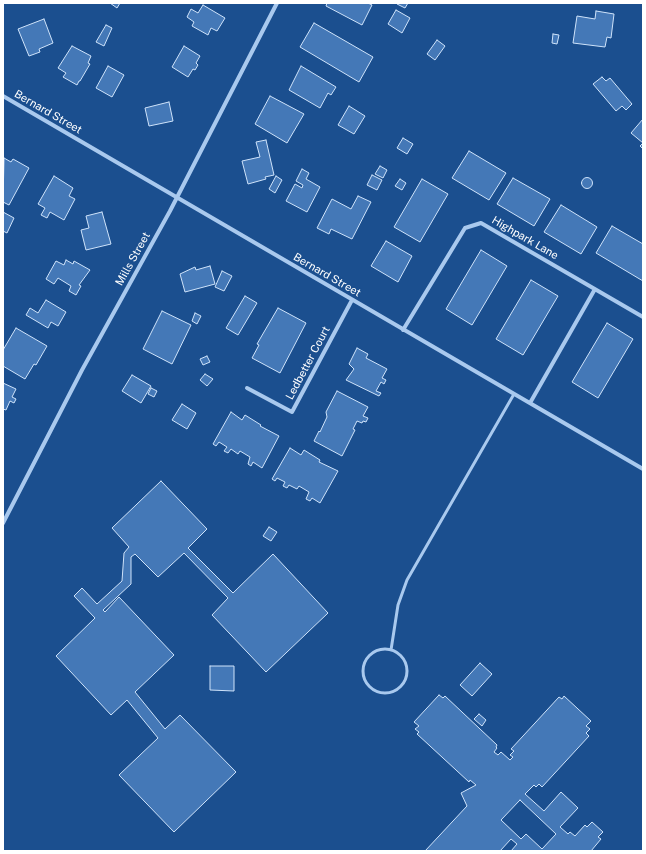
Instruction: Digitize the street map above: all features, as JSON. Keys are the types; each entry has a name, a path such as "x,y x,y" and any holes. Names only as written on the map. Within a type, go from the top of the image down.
{"street":[{"name":"Mills Street","path":"3,523 82,370 176,198 277,3"},
{"name":"Bernard Street","path":"3,96 643,469"},
{"name":"Highpark Lane","path":"403,330 465,228 481,223 643,317"},
{"path":"530,403 595,289"},
{"name":"Ledbetter Court","path":"247,388 292,412 352,300"}],"lane":[{"path":"391,650 398,605 407,580 514,394"},
{"path":"391,650 402,658 406,664 405,678 402,685 390,692 376,691 366,681 363,675 366,661 376,651 391,650"}],"building":[{"path":"110,3 120,3 117,8"},
{"path":"327,3 368,3 372,5 362,25 326,6"},
{"path":"408,3 405,8 397,4"},
{"path":"203,5 225,18 217,31 211,28 208,35 192,26 194,22 187,17 191,9 198,13"},
{"path":"396,10 410,18 402,33 388,24"},
{"path":"596,11 614,14 611,38 607,37 605,47 573,43 577,16 595,19"},
{"path":"44,19 53,43 39,49 40,52 29,56 18,29"},
{"path":"314,23 373,57 359,82 300,47"},
{"path":"106,25 112,28 104,46 96,42"},
{"path":"553,34 559,35 557,44 552,43"},
{"path":"437,40 445,46 435,60 427,54"},
{"path":"72,46 91,56 88,63 90,64 77,85 63,77 66,73 58,68"},
{"path":"184,46 200,56 196,63 198,65 195,70 193,69 188,77 172,67"},
{"path":"108,66 124,75 112,97 96,88"},
{"path":"301,66 336,87 331,95 328,93 320,108 289,90"},
{"path":"602,77 606,81 610,78 632,104 626,110 622,106 616,111 593,84"},
{"path":"270,96 304,114 287,143 255,124"},
{"path":"169,102 173,121 149,126 145,108"},
{"path":"349,106 365,116 354,134 338,125"},
{"path":"643,119 643,143 631,133"},
{"path":"403,138 413,144 407,154 397,148"},
{"path":"266,140 274,175 248,184 242,161 260,157 256,142"},
{"path":"469,151 506,173 489,200 452,178"},
{"path":"4,158 11,162 13,159 29,168 9,205 3,202"},
{"path":"380,166 387,170 383,178 375,174"},
{"path":"302,169 309,173 306,179 320,187 307,212 286,201 295,184 302,188 303,185 296,181"},
{"path":"372,175 382,180 377,190 367,185"},
{"path":"54,176 73,188 69,196 75,199 64,220 50,212 47,218 41,215 45,208 38,204"},
{"path":"276,176 282,180 275,193 269,189"},
{"path":"587,177 591,179 593,183 591,187 587,189 583,187 581,183 583,179"},
{"path":"513,178 550,199 534,226 497,204"},
{"path":"400,179 406,183 402,190 395,186"},
{"path":"422,179 448,194 420,242 394,227"},
{"path":"358,196 371,202 352,239 331,229 329,234 317,228 332,199 351,209"},
{"path":"561,205 597,227 581,254 544,232"},
{"path":"3,212 14,218 7,233 3,231"},
{"path":"102,212 111,244 86,250 81,230 89,228 86,216"},
{"path":"612,226 643,244 643,281 596,253"},
{"path":"386,241 412,256 398,282 371,266"},
{"path":"481,250 507,266 472,325 446,309"},
{"path":"66,260 73,264 74,261 90,270 79,285 81,286 76,295 69,291 71,286 58,278 54,284 46,279 56,261 64,265"},
{"path":"210,266 215,284 185,292 180,274 195,267 196,270"},
{"path":"222,271 232,276 224,291 215,287"},
{"path":"531,280 558,296 523,355 496,339"},
{"path":"245,296 257,303 238,335 226,328"},
{"path":"46,300 66,312 58,326 51,322 48,328 26,315 30,308 38,313"},
{"path":"278,308 306,323 280,373 252,358 259,345 257,344"},
{"path":"162,311 191,325 172,364 143,349"},
{"path":"195,313 201,316 197,324 192,321"},
{"path":"607,323 633,339 598,398 572,382"},
{"path":"16,328 47,346 36,365 34,364 25,379 3,366 3,350"},
{"path":"357,348 368,354 366,358 387,369 382,378 386,380 384,384 381,382 376,391 381,393 379,396 346,380 354,369 349,364"},
{"path":"207,356 210,362 203,365 200,359"},
{"path":"205,374 213,379 207,386 200,380"},
{"path":"132,375 151,386 141,403 122,391"},
{"path":"3,383 16,389 12,397 16,399 14,403 10,401 6,410 3,409"},
{"path":"151,388 157,391 154,397 148,394"},
{"path":"337,391 368,407 363,416 368,418 366,422 363,421 362,423 357,421 353,429 355,430 342,456 314,441 327,417 326,412"},
{"path":"182,404 196,413 187,429 172,420"},
{"path":"231,412 242,420 245,415 261,425 260,426 279,436 262,468 253,462 251,466 248,464 250,457 240,451 238,454 231,449 228,453 224,451 227,447 219,442 216,446 213,444"},
{"path":"290,448 301,455 304,450 320,460 319,462 338,471 320,503 312,498 310,501 306,499 309,492 299,486 297,489 289,485 287,488 283,486 285,482 277,478 275,481 272,479"},
{"path":"161,481 207,529 188,548 233,593 273,554 328,613 266,672 212,615 228,598 184,553 158,577 135,554 131,557 131,584 103,610 105,612 119,597 174,655 135,692 165,729 180,715 236,772 174,832 119,775 158,738 127,700 111,715 56,656 95,618 74,596 82,588 97,604 122,581 124,553 129,547 112,528"},
{"path":"269,527 277,532 271,541 263,536"},
{"path":"480,663 492,674 472,696 460,685"},
{"path":"210,666 234,666 234,691 210,690"},
{"path":"439,695 443,698 445,696 497,745 494,752 498,755 501,752 510,760 513,757 510,755 514,751 511,749 559,697 562,699 564,696 591,721 586,726 590,729 586,733 589,736 542,787 539,784 536,787 534,785 525,794 544,811 561,792 578,808 560,827 568,834 570,832 575,836 585,825 587,827 592,822 603,832 598,837 601,839 591,851 511,851 517,844 511,839 500,851 425,851 467,806 461,793 476,785 470,780 469,782 417,734 419,732 415,729 419,726 414,722","holes":["520,800 556,834 542,849 526,834 521,839 501,820"]},
{"path":"479,714 486,720 482,726 474,719"}]}
